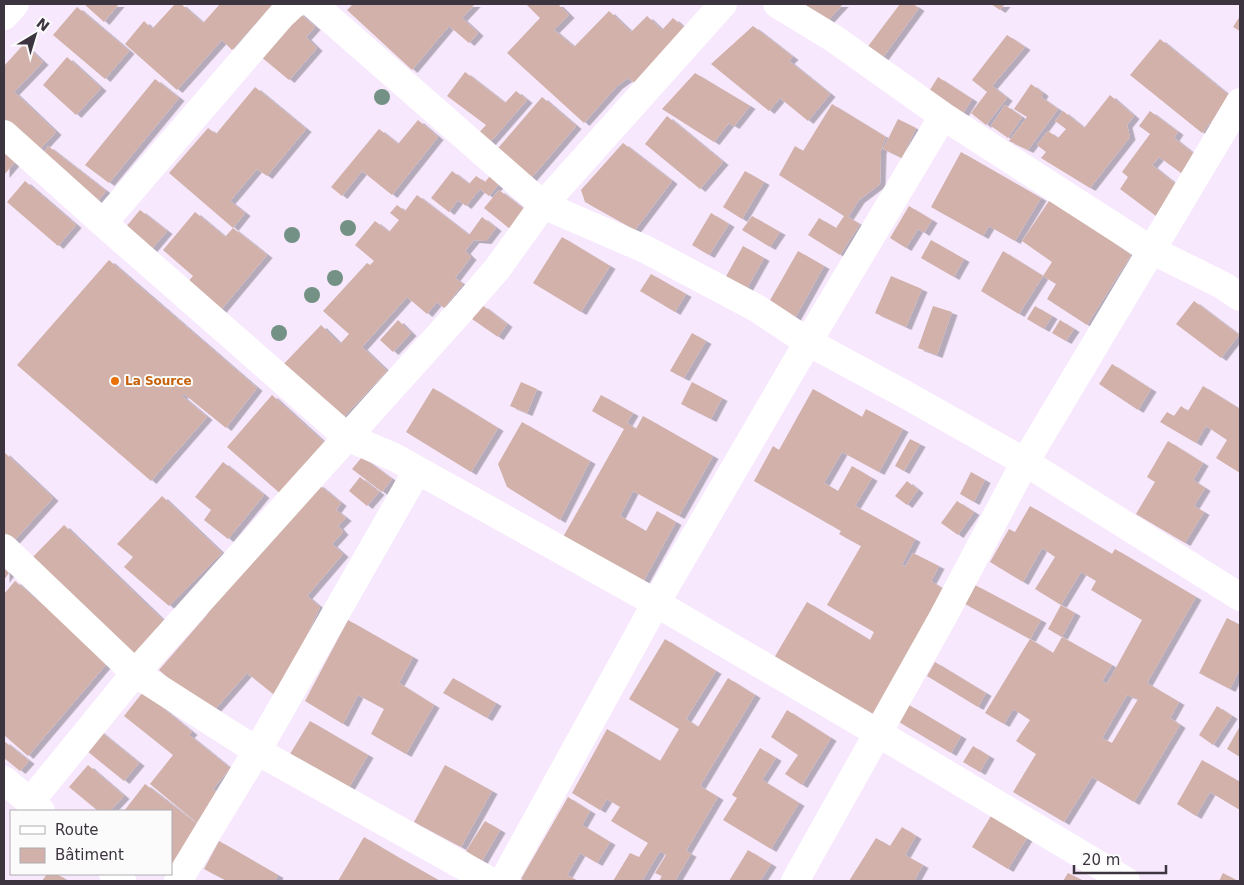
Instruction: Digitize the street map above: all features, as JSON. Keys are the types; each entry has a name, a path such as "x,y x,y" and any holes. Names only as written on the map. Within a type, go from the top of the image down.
{"main road":[{"path":"4,16 15,4"},
{"path":"103,223 281,16 294,4"},
{"path":"313,4 543,206 645,249 758,309 808,342 1025,462 1240,597"},
{"path":"4,780 35,807 136,673 497,269 543,206 723,4"},
{"path":"777,4 833,38 943,116 1152,250 1222,285 1240,297"},
{"path":"795,881 943,617 1025,462 1240,102"},
{"path":"503,881 656,603 808,342 943,116"},
{"path":"4,134 347,437 394,457 656,603 878,732 1126,881"},
{"path":"178,881 258,751 418,471"},
{"path":"4,548 136,673 258,751 490,881"}],"building":[{"path":"84,4 119,4 104,22"},
{"path":"175,4 181,4 203,23 220,4 273,4 232,50 222,40 177,90 125,44 144,21 152,29"},
{"path":"353,4 475,4 462,18 478,33 469,43 449,26 412,70 347,10"},
{"path":"526,4 558,4 569,15 554,30 574,47 609,11 631,32 647,16 662,30 673,18 688,31 637,85 628,78 617,86 584,123 507,53 540,18"},
{"path":"793,4 843,4 822,27"},
{"path":"900,4 913,4 919,8 881,60 866,49"},
{"path":"991,4 1005,4 1000,10"},
{"path":"77,7 129,51 105,79 53,35"},
{"path":"298,12 315,27 306,37 317,48 289,80 260,56"},
{"path":"1240,16 1240,31 1233,27"},
{"path":"753,26 793,57 789,61 830,94 808,121 780,98 769,111 711,64"},
{"path":"1007,35 1025,47 992,86 1007,98 986,125 971,113 987,92 972,80"},
{"path":"1160,39 1231,97 1202,133 1130,75"},
{"path":"24,44 43,62 14,92 56,132 34,156 4,127 4,66"},
{"path":"67,57 101,88 76,115 43,85"},
{"path":"465,72 505,103 516,91 527,100 485,148 474,138 486,125 447,96"},
{"path":"695,73 750,106 734,126 729,123 714,142 662,109"},
{"path":"938,77 972,99 962,115 928,93"},
{"path":"155,79 179,98 109,183 85,165"},
{"path":"1031,84 1043,93 1041,97 1058,109 1028,150 1009,141 1027,117 1014,109"},
{"path":"255,87 306,129 267,176 257,169 230,201 245,213 233,228 169,173 208,128 216,134"},
{"path":"1110,95 1134,116 1127,125 1130,137 1090,188 1041,158 1046,152 1037,145 1048,131 1058,138 1066,129 1055,121 1063,111 1084,128"},
{"path":"542,97 576,126 527,183 493,154"},
{"path":"832,104 886,137 881,151 880,184 859,200 848,217 860,224 840,255 808,235 819,218 836,228 844,216 779,175 795,146 803,151"},
{"path":"1005,105 1022,117 1008,138 991,126"},
{"path":"1150,111 1178,132 1174,138 1194,154 1181,173 1159,157 1152,165 1178,186 1156,216 1120,189 1128,177 1122,172 1150,134 1139,126"},
{"path":"667,116 723,162 700,189 645,144"},
{"path":"898,119 916,128 902,158 883,149"},
{"path":"418,120 438,137 392,195 362,171 342,196 331,187 379,129 398,144"},
{"path":"623,143 672,181 635,230 585,202 581,190"},
{"path":"48,146 106,191 96,203 39,159"},
{"path":"4,152 15,162 4,175"},
{"path":"961,152 1041,198 1015,241 989,226 983,236 931,207"},
{"path":"495,170 504,178 489,196 480,189 466,206 458,200 449,212 431,198 452,171 469,184 476,176 485,182"},
{"path":"745,171 764,182 742,219 723,207"},
{"path":"25,181 76,225 58,246 7,202"},
{"path":"499,190 525,210 510,229 484,208"},
{"path":"417,195 469,235 482,217 496,228 486,241 474,240 465,251 471,257 455,278 463,284 444,308 437,302 427,314 407,297 362,347 387,371 335,426 277,371 321,325 340,344 349,334 323,311 367,263 370,265 374,261 355,245 375,221 389,232 399,220 390,213 397,205 405,211"},
{"path":"1051,198 1131,255 1087,325 1047,299 1056,284 1043,276 1052,262 1022,241"},
{"path":"909,206 932,220 924,233 918,229 906,248 890,238"},
{"path":"140,210 167,231 145,257 120,234"},
{"path":"195,212 225,237 233,228 267,255 220,311 186,284 193,276 163,250"},
{"path":"711,213 729,224 709,255 692,245"},
{"path":"752,216 780,232 770,247 742,230"},
{"path":"562,237 610,266 581,312 533,283"},
{"path":"931,240 964,259 954,277 921,258"},
{"path":"743,246 764,258 745,292 724,280"},
{"path":"798,251 824,266 795,318 769,302"},
{"path":"1003,251 1043,276 1019,314 981,291"},
{"name":"La Source","path":"109,260 257,388 226,428 184,394 182,396 207,417 151,481 17,365"},
{"path":"651,274 686,294 675,312 640,291"},
{"path":"891,276 922,289 906,327 875,313"},
{"path":"1194,301 1239,335 1221,358 1176,324"},
{"path":"482,305 507,324 498,337 472,319"},
{"path":"933,306 952,312 937,355 918,348"},
{"path":"1035,306 1052,316 1044,329 1027,319"},
{"path":"398,320 411,333 393,352 380,340"},
{"path":"1060,320 1074,329 1066,341 1052,333"},
{"path":"692,333 706,341 684,378 670,371"},
{"path":"1112,364 1151,389 1138,410 1099,384"},
{"path":"521,382 537,389 527,413 510,406"},
{"path":"692,382 722,398 711,419 681,404"},
{"path":"1203,386 1240,409 1240,473 1216,458 1227,440 1206,426 1196,443 1160,422 1167,412 1174,416 1181,406 1188,411"},
{"path":"433,388 498,428 471,472 406,432"},
{"path":"813,389 862,417 866,409 903,429 879,472 842,452 824,483 838,491 852,466 872,478 855,506 915,539 902,565 905,567 913,553 939,566 931,581 945,590 872,716 774,658 807,602 870,640 874,632 827,605 861,546 839,534 841,531 754,481 773,446 779,450"},
{"path":"272,395 326,444 282,495 227,447"},
{"path":"601,395 633,413 627,423 636,429 643,416 713,456 679,516 633,491 620,516 646,531 657,511 676,522 643,582 563,537 624,429 592,411"},
{"path":"522,422 590,461 560,520 507,487 498,464"},
{"path":"910,439 920,444 904,471 895,466"},
{"path":"1168,441 1203,463 1193,480 1205,488 1194,506 1204,512 1185,543 1136,514 1155,482 1147,477"},
{"path":"4,452 53,498 13,542 4,534"},
{"path":"362,457 392,479 382,492 352,469"},
{"path":"223,462 264,495 228,539 204,520 211,510 195,497"},
{"path":"971,472 985,480 974,502 960,494"},
{"path":"360,477 379,492 367,506 349,491"},
{"path":"907,481 918,490 907,505 895,496"},
{"path":"318,484 341,503 336,510 346,518 338,526 343,532 332,544 343,554 307,596 320,607 278,698 247,673 210,715 159,670 205,617 254,551"},
{"path":"162,496 222,553 169,606 124,567 133,557 117,544"},
{"path":"957,501 974,512 958,535 941,523"},
{"path":"1030,506 1112,554 1115,549 1196,597 1147,683 1179,702 1170,718 1180,725 1134,802 1092,777 1064,822 1013,792 1036,754 1016,741 1030,720 1013,709 1004,724 985,713 1030,639 1053,653 1062,637 1112,665 1102,681 1107,684 1142,620 1091,590 1096,581 1081,572 1061,605 1035,589 1055,557 1042,548 1023,582 990,562 1009,529 1015,532","holes":["1127,695 1138,699 1112,743 1102,738"]},
{"path":"64,525 171,628 138,662 31,559"},
{"path":"4,568 9,573 4,580"},
{"path":"15,581 109,661 28,756 4,735 4,594"},
{"path":"975,585 1041,620 1030,639 965,604"},
{"path":"1061,605 1075,613 1062,637 1048,629"},
{"path":"1227,618 1240,625 1240,669 1230,689 1199,673"},
{"path":"348,620 413,657 399,683 434,705 406,754 371,734 384,709 358,695 343,724 305,701"},
{"path":"665,639 716,671 686,719 698,727 728,678 755,695 700,786 718,797 686,851 691,854 675,881 659,881 662,876 655,873 666,855 660,851 642,881 613,881 630,853 639,857 648,843 611,821 620,807 607,799 600,810 572,793 607,729 660,761 679,729 629,699"},
{"path":"935,662 986,693 978,707 927,676"},
{"path":"453,678 496,703 487,718 443,693"},
{"path":"143,692 192,732 189,735 230,768 213,789 220,795 197,823 150,784 173,755 124,716"},
{"path":"909,705 961,736 951,753 899,722"},
{"path":"1217,706 1232,716 1213,745 1199,735"},
{"path":"787,710 831,738 802,785 785,774 798,755 771,737"},
{"path":"310,721 368,755 348,789 290,754"},
{"path":"1240,726 1240,757 1227,749"},
{"path":"97,729 139,763 124,781 82,747"},
{"path":"4,741 29,761 20,771 4,758"},
{"path":"973,746 989,756 980,772 963,762"},
{"path":"760,748 776,758 762,780 799,803 771,849 723,820 737,798 732,795"},
{"path":"1202,760 1240,782 1240,810 1210,792 1196,816 1177,804"},
{"path":"88,765 124,796 111,810 97,810 69,787"},
{"path":"445,765 492,791 461,847 414,822"},
{"path":"145,784 201,827 172,866 172,810 125,810"},
{"path":"568,797 590,811 582,825 610,842 597,863 580,853 567,875 578,881 525,881 521,879"},
{"path":"991,816 1027,838 1008,869 972,847"},
{"path":"485,821 500,830 482,861 466,851"},
{"path":"902,827 916,836 905,855 923,865 914,881 849,881 876,838 890,846"},
{"path":"364,837 396,856 440,881 338,881"},
{"path":"219,841 278,875 275,881 227,881 204,869"},
{"path":"748,850 771,864 760,881 729,881"},
{"path":"1068,873 1084,881 1063,881"},
{"path":"1223,873 1238,881 1219,881"},
{"path":"46,875 59,875 68,881 42,881"}],"place":[{"name":"La Source","path":"115,381"}]}
